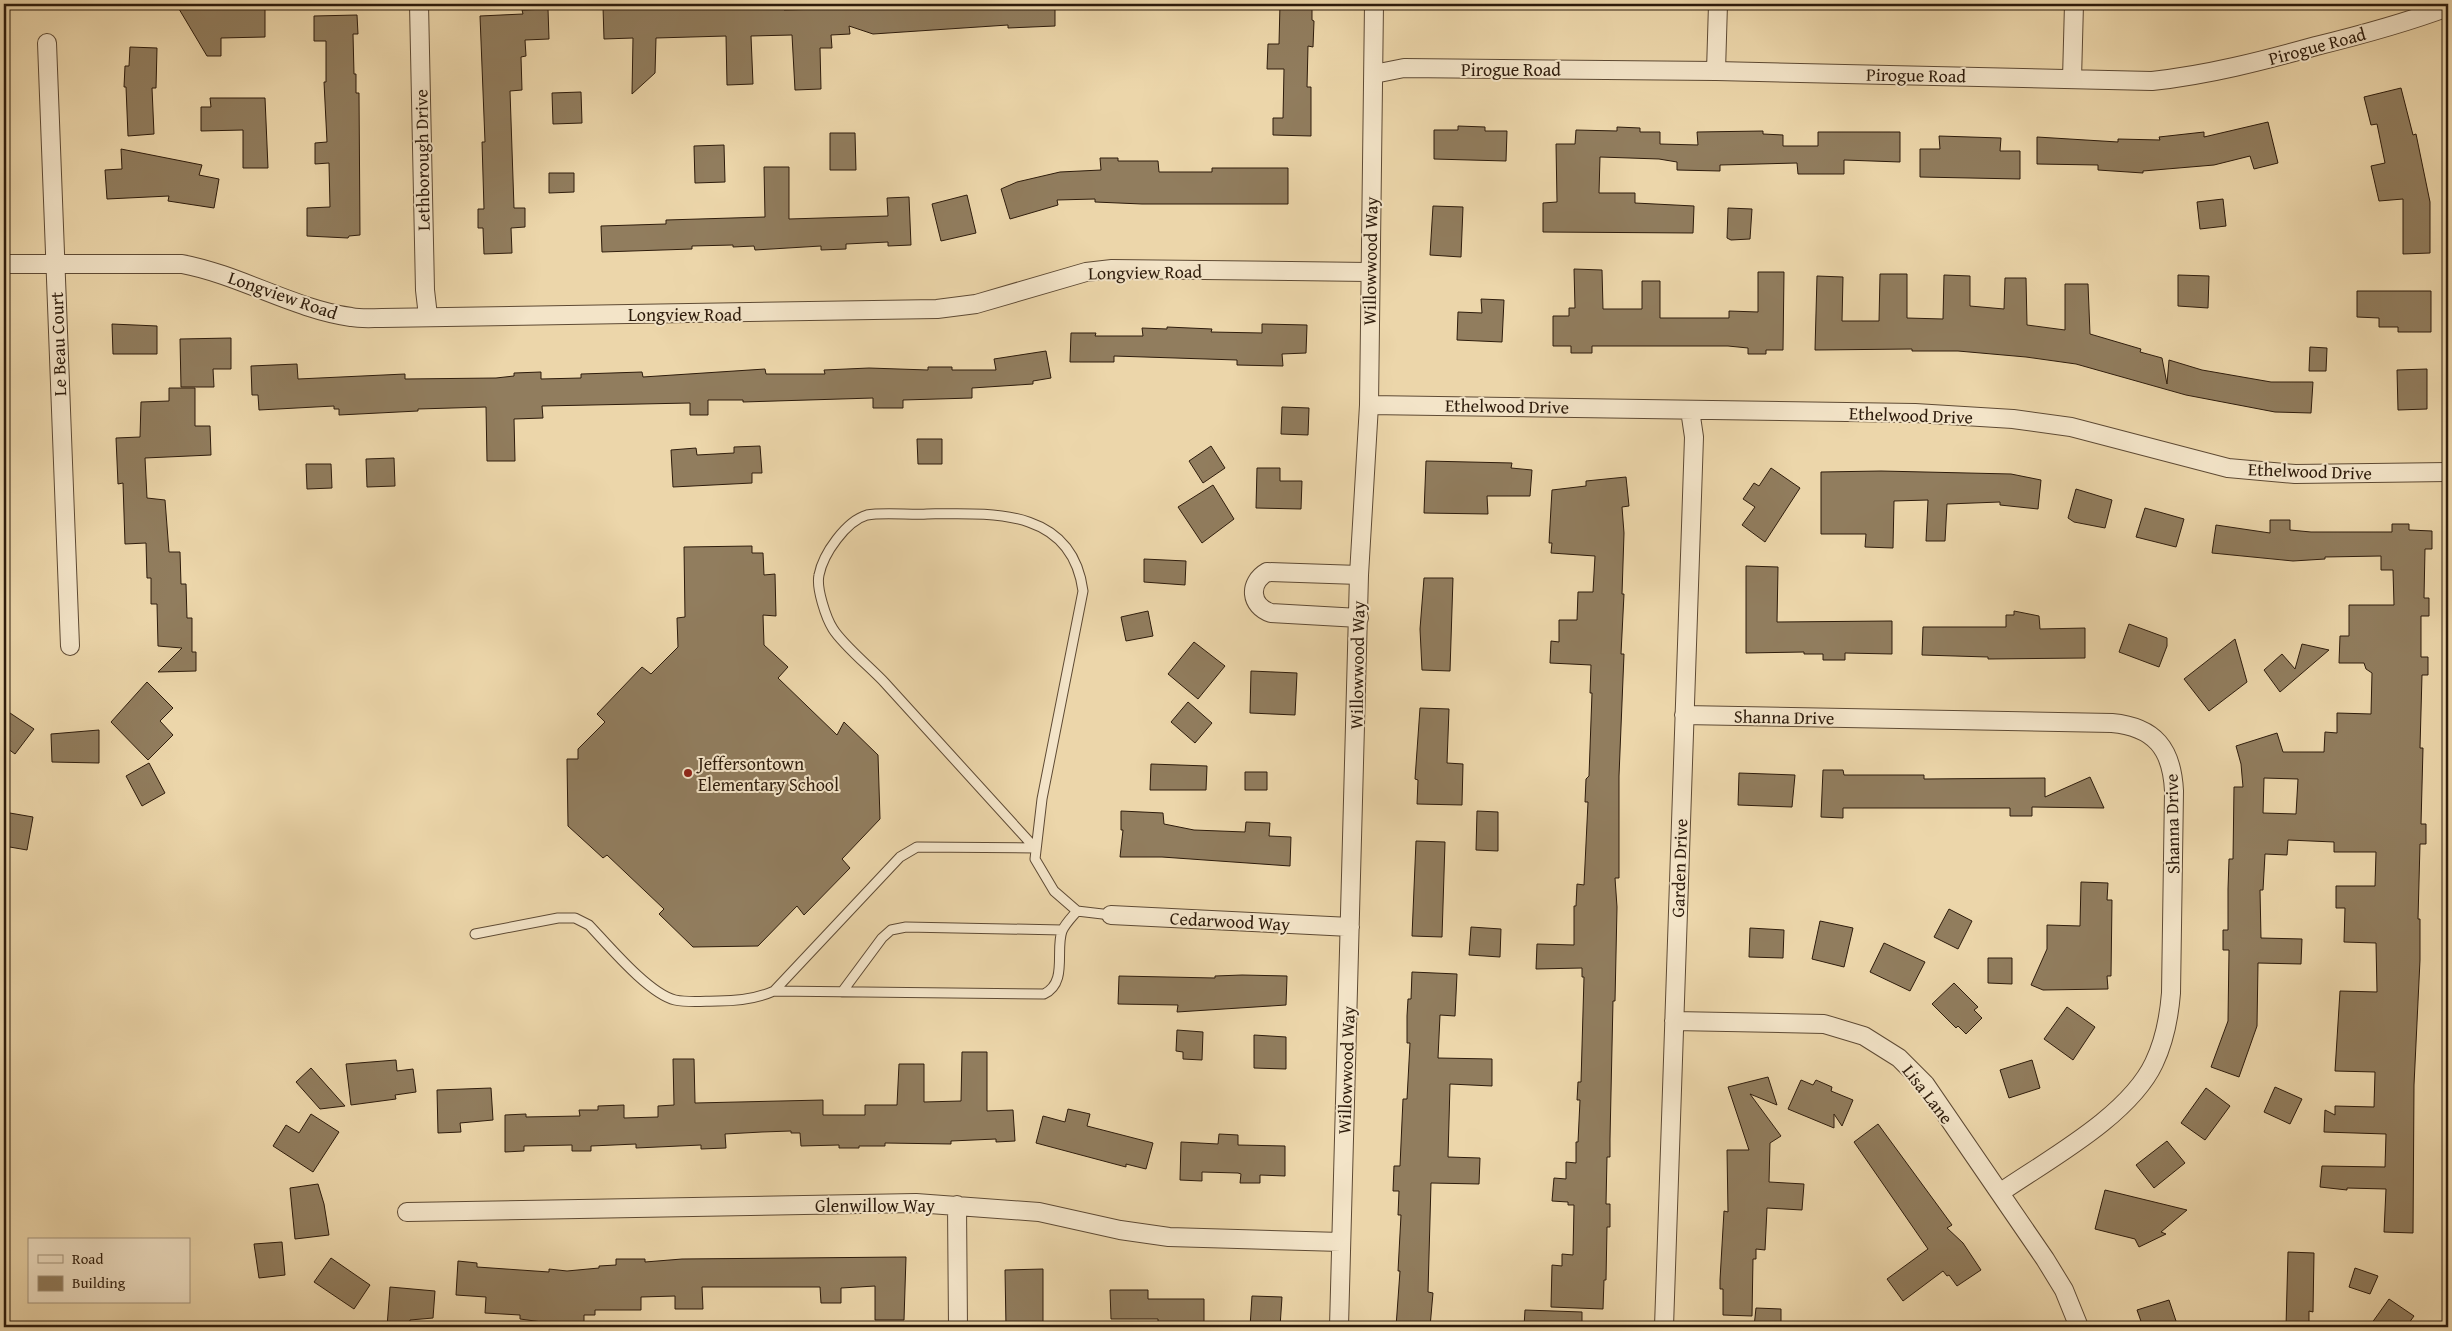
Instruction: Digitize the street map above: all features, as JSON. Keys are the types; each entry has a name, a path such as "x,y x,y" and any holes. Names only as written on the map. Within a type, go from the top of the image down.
{"street":[{"name":"Lethborough Drive","path":"419,4 425,290 428,316"},
{"name":"Willowwood Way","path":"1339,1327 1359,575 1368,405 1374,4"},
{"path":"1716,71 1718,4"},
{"path":"2072,79 2074,4"},
{"name":"Pirogue Road","path":"1374,74 1404,68 1716,71 2152,81 2199,76 2409,22 2448,5"},
{"name":"Le Beau Court","path":"47,42 70,646"},
{"name":"Longview Road","path":"4,264 182,264 209,269 323,311 352,317 768,313 937,309 976,304 1086,272 1112,269 1369,272"},
{"name":"Ethelwood Drive","path":"1368,405 1915,413 2013,418 2071,427 2228,468 2295,474 2448,472"},
{"name":"Garden Drive","path":"1664,1327 1694,437 1690,410"},
{"path":"1358,618 1271,613 1259,606 1253,594 1256,580 1267,572 1359,575"},
{"name":"Shanna Drive","path":"1684,715 2112,723 2126,724 2143,730 2155,738 2164,749 2173,773 2174,791 2171,993 2163,1043 2142,1083 2121,1107 2001,1192"},
{"name":"Cedarwood Way","path":"1111,915 1350,927"},
{"name":"Lisa Lane","path":"1674,1021 1815,1023 1845,1028 1864,1036 1899,1058 1915,1072 2001,1192 2046,1259 2064,1290 2079,1327"},
{"name":"Glenwillow Way","path":"407,1212 916,1203 1039,1212 1120,1230 1168,1237 1340,1242"},
{"path":"957,1205 958,1327"}],"lane":[{"path":"1035,848 885,683 833,630 822,604 819,576 832,545 850,524 867,515 970,514 1032,522 1052,532 1068,549 1080,572 1083,591 1042,799 1035,859 1054,891 1076,911 1111,915"},
{"path":"475,934 558,918 576,918 589,925 660,994 676,1001 727,1001 760,997 774,991 900,857 917,847 981,846 1035,848"},
{"path":"774,991 1044,994 1054,986 1058,977 1062,930 1076,911"},
{"path":"842,992 882,938 891,930 906,927 1062,930"}],"building":[{"path":"762,4 762,7 784,6 784,10 823,9 823,5 857,4 1055,4 1055,26 1008,28 1008,25 873,34 849,26 850,34 831,35 832,48 820,48 821,89 795,90 792,35 751,36 753,84 727,85 726,36 656,38 655,73 632,94 633,38 604,39 603,7 651,6 684,9 684,5"},
{"path":"1280,4 1312,4 1312,20 1314,21 1313,47 1308,46 1307,87 1311,87 1311,136 1273,135 1273,118 1283,118 1284,69 1267,69 1268,44 1279,44"},
{"path":"265,7 265,37 221,38 221,56 207,56 179,9"},
{"path":"548,9 549,39 525,40 526,56 521,57 522,90 510,91 514,208 525,208 525,227 511,228 512,253 484,254 483,228 478,228 478,209 484,209 482,142 485,142 480,16 523,14 522,10"},
{"path":"357,15 358,34 353,34 354,74 356,74 356,93 359,93 360,235 349,236 348,238 307,236 307,208 330,207 329,163 315,164 315,143 327,142 324,82 326,82 326,41 314,41 314,16"},
{"path":"130,47 157,48 156,88 152,88 154,134 128,136 126,87 124,87 125,66 129,66"},
{"path":"2401,88 2413,135 2416,134 2430,202 2430,253 2403,254 2403,199 2379,201 2371,166 2385,163 2377,124 2371,125 2364,97"},
{"path":"581,92 582,123 553,124 552,93"},
{"path":"210,98 265,98 268,168 243,168 243,130 201,131 201,107 211,107"},
{"path":"2268,122 2278,163 2254,169 2250,156 2214,165 2143,171 2143,173 2098,170 2098,165 2037,164 2037,137 2118,142 2118,139 2160,140 2159,137 2204,132 2204,137"},
{"path":"1458,126 1485,127 1485,131 1507,131 1506,161 1434,159 1434,130 1458,130"},
{"path":"1617,127 1640,128 1640,132 1660,132 1660,144 1698,145 1697,132 1763,131 1763,134 1783,135 1783,146 1818,146 1818,132 1900,132 1900,162 1844,160 1844,174 1798,174 1797,163 1720,165 1720,171 1677,170 1677,162 1659,159 1600,157 1599,193 1635,193 1635,203 1694,206 1693,233 1543,232 1543,203 1557,202 1556,144 1575,144 1576,130 1617,131"},
{"path":"830,133 855,133 856,170 830,170"},
{"path":"1939,136 2001,138 2000,151 2020,151 2020,179 1920,177 1920,149 1940,149"},
{"path":"724,145 725,182 695,183 694,146"},
{"path":"121,149 202,165 199,175 219,179 214,208 168,201 169,196 107,199 105,170 122,169"},
{"path":"1100,158 1118,158 1118,161 1158,161 1159,172 1212,172 1212,168 1288,168 1288,204 1142,204 1095,202 1095,199 1057,200 1058,205 1010,219 1001,189 1017,182 1060,172 1101,170"},
{"path":"764,167 789,167 789,219 888,216 887,198 909,197 911,245 888,246 888,242 846,244 846,249 821,250 821,246 755,250 754,246 733,247 733,245 692,246 692,249 602,252 601,226 666,224 666,220 765,217"},
{"path":"549,173 574,173 574,192 549,193"},
{"path":"967,195 976,233 941,241 932,204"},
{"path":"2223,199 2226,226 2200,229 2197,202"},
{"path":"1433,206 1463,207 1461,257 1430,255"},
{"path":"1728,208 1752,209 1750,239 1731,240 1727,238"},
{"path":"1574,269 1602,270 1603,309 1642,309 1642,281 1660,281 1660,318 1729,318 1729,311 1758,312 1758,272 1784,272 1783,350 1766,350 1766,354 1748,354 1748,348 1728,346 1592,346 1592,353 1571,353 1571,346 1553,346 1553,316 1569,316 1569,308 1575,308"},
{"path":"1880,274 1907,274 1907,318 1943,319 1944,275 1970,276 1970,306 2004,309 2005,278 2026,278 2027,325 2065,330 2065,284 2088,284 2090,334 2141,349 2140,352 2162,358 2167,384 2169,360 2202,370 2271,382 2313,382 2311,413 2275,412 2186,395 2076,364 2026,357 1958,351 1912,351 1912,349 1815,350 1817,276 1843,277 1842,321 1879,321"},
{"path":"2178,275 2209,276 2208,308 2178,306"},
{"path":"2357,291 2431,291 2431,332 2398,332 2398,327 2379,327 2379,318 2357,317"},
{"path":"1481,299 1504,300 1502,342 1457,340 1458,312 1482,313"},
{"path":"112,324 157,326 157,354 113,354"},
{"path":"1262,324 1307,325 1306,353 1282,354 1283,366 1237,365 1237,360 1114,356 1114,362 1070,362 1071,333 1096,333 1095,336 1143,336 1142,328 1167,329 1167,327 1212,329 1211,332 1262,333"},
{"path":"231,338 231,369 213,369 214,387 181,387 180,339"},
{"path":"2310,347 2327,348 2326,371 2309,371"},
{"path":"1046,351 1051,378 1033,381 1033,384 972,388 972,398 903,400 903,408 873,408 873,398 743,402 743,400 708,400 708,415 690,415 690,403 542,406 543,418 514,419 515,461 487,461 486,407 418,409 418,411 339,415 339,409 334,409 334,406 259,410 258,395 252,395 251,366 297,364 298,379 405,374 405,379 496,378 514,376 514,373 541,372 541,379 581,378 581,374 642,372 643,377 765,369 766,374 825,374 824,370 869,368 928,370 928,367 952,367 952,370 996,370 994,359"},
{"path":"2427,369 2427,409 2398,410 2397,370"},
{"path":"169,388 195,388 195,426 210,426 211,455 145,458 147,498 165,500 169,552 180,552 181,584 186,584 187,618 192,618 192,652 196,652 196,671 158,672 182,648 158,646 157,604 151,604 151,578 147,578 146,543 125,544 123,483 118,484 116,438 140,437 141,402 169,401"},
{"path":"1282,407 1309,408 1308,435 1281,434"},
{"path":"917,439 942,439 942,464 918,464"},
{"path":"760,446 762,473 752,473 752,483 673,487 671,450 696,448 697,455 734,453 734,447"},
{"path":"1211,446 1225,468 1203,483 1189,461"},
{"path":"394,458 395,486 367,487 366,459"},
{"path":"1426,461 1512,463 1511,468 1532,470 1530,496 1487,496 1488,514 1424,513"},
{"path":"306,464 331,464 332,488 307,489"},
{"path":"1257,468 1280,468 1280,481 1302,481 1301,509 1256,508"},
{"path":"1771,468 1800,488 1765,542 1742,525 1755,507 1743,499 1754,483 1759,486"},
{"path":"1881,471 2011,474 2041,480 2038,509 2000,505 2000,502 1947,504 1945,541 1926,541 1928,500 1894,501 1893,548 1865,547 1866,534 1821,534 1821,472"},
{"path":"1626,477 1629,506 1622,507 1624,533 1622,594 1624,594 1621,654 1624,654 1619,776 1619,878 1615,878 1617,907 1615,1001 1613,1001 1610,1157 1607,1157 1606,1204 1610,1204 1610,1227 1607,1227 1606,1280 1604,1280 1603,1309 1551,1307 1552,1265 1562,1266 1562,1254 1573,1255 1574,1205 1568,1205 1568,1202 1552,1201 1554,1178 1566,1179 1566,1162 1576,1163 1580,1100 1577,1100 1578,1082 1581,1082 1584,977 1582,977 1582,968 1536,969 1537,944 1574,945 1574,906 1576,906 1577,884 1584,885 1588,802 1585,802 1586,779 1589,776 1592,693 1590,693 1591,665 1550,663 1551,641 1559,642 1559,620 1577,620 1578,592 1593,592 1595,556 1551,553 1552,543 1549,543 1552,490 1586,486 1586,481"},
{"path":"1213,485 1234,519 1202,543 1178,507"},
{"path":"2076,489 2112,500 2105,528 2074,522 2068,518"},
{"path":"2145,508 2184,519 2176,547 2136,537"},
{"path":"2270,520 2290,520 2290,530 2311,532 2392,532 2392,524 2409,524 2409,530 2432,531 2432,549 2425,549 2424,598 2429,598 2429,616 2421,616 2421,657 2428,657 2428,675 2422,675 2420,748 2423,748 2421,824 2426,824 2426,844 2420,844 2418,919 2420,919 2420,960 2414,1085 2413,1233 2384,1232 2386,1189 2347,1188 2347,1190 2320,1187 2322,1166 2385,1167 2386,1134 2324,1132 2325,1110 2335,1115 2335,1106 2374,1107 2375,1072 2335,1071 2340,991 2377,992 2376,943 2344,942 2345,908 2336,908 2336,886 2375,886 2376,852 2334,852 2334,842 2288,840 2287,855 2265,854 2263,890 2260,890 2261,938 2302,939 2301,964 2258,963 2257,1026 2239,1077 2211,1067 2228,1021 2229,950 2223,950 2223,930 2228,930 2229,859 2233,859 2234,787 2243,787 2241,764 2236,746 2277,733 2283,752 2324,752 2325,732 2337,733 2337,713 2371,714 2372,673 2366,669 2364,663 2339,663 2340,636 2349,636 2349,605 2394,605 2393,570 2381,570 2381,556 2325,557 2325,559 2293,561 2212,553 2216,525 2270,533","holes":["2264,778 2298,779 2296,814 2263,813"]},
{"path":"752,546 752,553 763,553 764,575 775,574 776,616 763,615 764,645 788,667 778,678 837,735 844,722 878,755 880,819 842,859 850,868 804,915 797,906 758,946 693,947 659,914 664,909 607,855 603,858 568,826 567,759 578,759 578,749 605,722 597,714 642,667 651,674 678,647 677,618 685,617 684,547"},
{"path":"1144,559 1186,561 1185,585 1144,582"},
{"path":"1746,566 1778,567 1777,622 1892,621 1892,654 1845,653 1845,660 1823,660 1823,654 1804,654 1804,652 1746,653"},
{"path":"1424,578 1453,578 1450,671 1422,670 1420,629"},
{"path":"1148,611 1153,636 1126,641 1121,617"},
{"path":"2014,611 2039,616 2040,629 2085,628 2085,658 1988,659 1988,657 1922,655 1923,627 2006,627 2006,615 2014,615"},
{"path":"2129,624 2167,638 2167,646 2159,667 2119,652"},
{"path":"2235,639 2247,682 2209,711 2184,679"},
{"path":"1194,642 1225,666 1198,699 1168,674"},
{"path":"2302,644 2329,650 2280,692 2264,670 2282,654 2295,669"},
{"path":"1251,671 1297,673 1295,715 1250,713"},
{"path":"147,682 173,708 160,721 173,735 148,760 111,722"},
{"path":"1188,702 1212,723 1195,743 1171,722"},
{"path":"1420,708 1449,709 1447,763 1463,764 1462,805 1417,804 1418,780 1415,779"},
{"path":"4,709 34,729 15,754 4,746"},
{"path":"99,730 99,763 52,762 51,734"},
{"path":"149,763 165,793 142,806 126,776"},
{"path":"1151,764 1207,766 1206,790 1150,790"},
{"path":"1823,770 1843,770 1844,775 1924,775 1924,779 2045,778 2045,797 2090,777 2104,808 2032,807 2032,816 2010,816 2010,808 1843,808 1843,818 1821,817"},
{"path":"1245,772 1267,772 1267,790 1245,790"},
{"path":"1739,773 1795,775 1792,807 1738,805"},
{"path":"1121,811 1163,813 1164,824 1194,830 1245,832 1246,822 1270,823 1269,836 1291,837 1290,866 1162,857 1120,857 1123,830 1121,830"},
{"path":"1477,811 1498,812 1498,851 1476,850"},
{"path":"4,812 33,817 27,850 4,846"},
{"path":"1416,841 1445,842 1442,937 1412,936"},
{"path":"2081,882 2108,883 2107,900 2112,900 2111,976 2107,976 2108,989 2043,990 2031,985 2047,949 2047,925 2080,926"},
{"path":"1949,909 1972,921 1958,949 1934,937"},
{"path":"1820,921 1853,928 1844,967 1812,959"},
{"path":"1471,927 1501,929 1500,957 1469,955"},
{"path":"1750,928 1784,930 1783,958 1749,957"},
{"path":"1884,943 1925,962 1910,991 1870,972"},
{"path":"1988,958 2012,958 2012,984 1988,983"},
{"path":"1412,972 1457,974 1455,1016 1440,1015 1438,1058 1492,1059 1492,1086 1450,1084 1448,1157 1480,1158 1479,1184 1431,1183 1428,1292 1433,1293 1430,1327 1396,1327 1401,1215 1398,1215 1399,1191 1393,1191 1394,1166 1400,1166 1403,1099 1407,1099 1410,1043 1407,1043 1407,1016 1408,999 1411,999"},
{"path":"1119,976 1215,978 1215,976 1287,976 1286,1005 1177,1012 1178,1005 1118,1004"},
{"path":"1954,983 1978,1007 1974,1010 1982,1018 1966,1034 1958,1026 1956,1028 1932,1004"},
{"path":"2067,1007 2095,1027 2073,1060 2044,1039"},
{"path":"1177,1030 1203,1032 1202,1060 1183,1059 1183,1052 1176,1051"},
{"path":"1254,1035 1286,1037 1286,1069 1254,1068"},
{"path":"962,1052 987,1052 987,1111 1013,1110 1015,1141 996,1142 996,1139 951,1141 951,1144 885,1143 885,1146 839,1148 839,1145 801,1146 800,1133 791,1133 791,1131 725,1134 726,1148 701,1149 701,1145 636,1148 636,1144 591,1146 591,1151 572,1151 572,1145 524,1146 524,1151 505,1152 505,1115 526,1114 526,1117 580,1116 579,1110 598,1110 598,1106 624,1105 624,1118 658,1117 658,1106 674,1105 673,1059 694,1059 695,1103 823,1100 823,1115 865,1115 865,1105 897,1105 899,1064 924,1064 924,1102 961,1101"},
{"path":"396,1060 397,1071 413,1069 416,1092 395,1095 396,1099 351,1105 346,1064"},
{"path":"2032,1060 2040,1088 2009,1098 2000,1070"},
{"path":"311,1068 345,1106 320,1109 296,1082"},
{"path":"1768,1077 1777,1105 1750,1094 1781,1136 1770,1143 1769,1182 1804,1184 1802,1210 1767,1208 1765,1250 1756,1249 1756,1259 1753,1259 1752,1316 1723,1315 1723,1289 1720,1289 1720,1280 1724,1211 1728,1212 1727,1150 1749,1150 1728,1087"},
{"path":"1801,1080 1813,1085 1816,1080 1832,1087 1831,1091 1853,1100 1842,1126 1834,1114 1834,1128 1788,1109"},
{"path":"2275,1087 2302,1099 2290,1124 2264,1112"},
{"path":"491,1088 493,1120 460,1123 461,1132 438,1133 437,1090"},
{"path":"2206,1088 2230,1106 2205,1140 2181,1123"},
{"path":"1068,1109 1090,1114 1087,1126 1153,1143 1146,1169 1126,1164 1126,1167 1036,1143 1043,1116 1065,1122"},
{"path":"311,1114 339,1132 313,1172 273,1146 286,1125 299,1133"},
{"path":"1878,1124 1952,1225 1947,1228 1963,1243 1981,1270 1957,1286 1949,1275 1947,1276 1943,1271 1903,1301 1887,1279 1928,1249 1854,1142"},
{"path":"1219,1134 1238,1135 1238,1145 1285,1146 1285,1176 1260,1175 1260,1183 1240,1183 1241,1174 1238,1173 1202,1172 1202,1181 1180,1180 1181,1142 1218,1144"},
{"path":"2167,1141 2185,1163 2154,1188 2136,1165"},
{"path":"318,1184 324,1204 329,1235 295,1239 290,1188"},
{"path":"2105,1190 2187,1210 2161,1232 2166,1234 2139,1247 2135,1239 2095,1229"},
{"path":"282,1242 285,1275 259,1278 254,1244"},
{"path":"2288,1252 2314,1253 2313,1312 2309,1311 2309,1327 2286,1327"},
{"path":"906,1257 904,1320 875,1320 875,1286 841,1288 841,1303 821,1303 820,1287 702,1287 703,1309 675,1309 675,1296 641,1297 641,1310 595,1310 595,1315 584,1315 584,1327 557,1327 557,1324 520,1319 520,1315 485,1313 486,1297 456,1295 458,1261 477,1263 477,1267 549,1272 549,1269 567,1271 616,1265 616,1259 645,1259 645,1262 682,1259"},
{"path":"331,1258 370,1285 354,1309 314,1282"},
{"path":"2355,1268 2378,1276 2370,1294 2349,1287"},
{"path":"1043,1269 1043,1327 1006,1327 1005,1270"},
{"path":"390,1287 435,1291 433,1318 410,1320 409,1327 387,1327"},
{"path":"1110,1290 1148,1290 1148,1299 1204,1299 1204,1327 1158,1327 1158,1319 1111,1319"},
{"path":"1252,1296 1282,1297 1280,1327 1250,1327"},
{"path":"2389,1299 2414,1316 2406,1327 2369,1327"},
{"path":"2169,1300 2178,1327 2143,1327 2137,1310"},
{"path":"1756,1308 1781,1309 1781,1327 1754,1327"},
{"path":"1525,1310 1582,1312 1582,1327 1524,1327"}],"place":[{"name":"Jeffersontown Elementary School","path":"688,773"}]}
